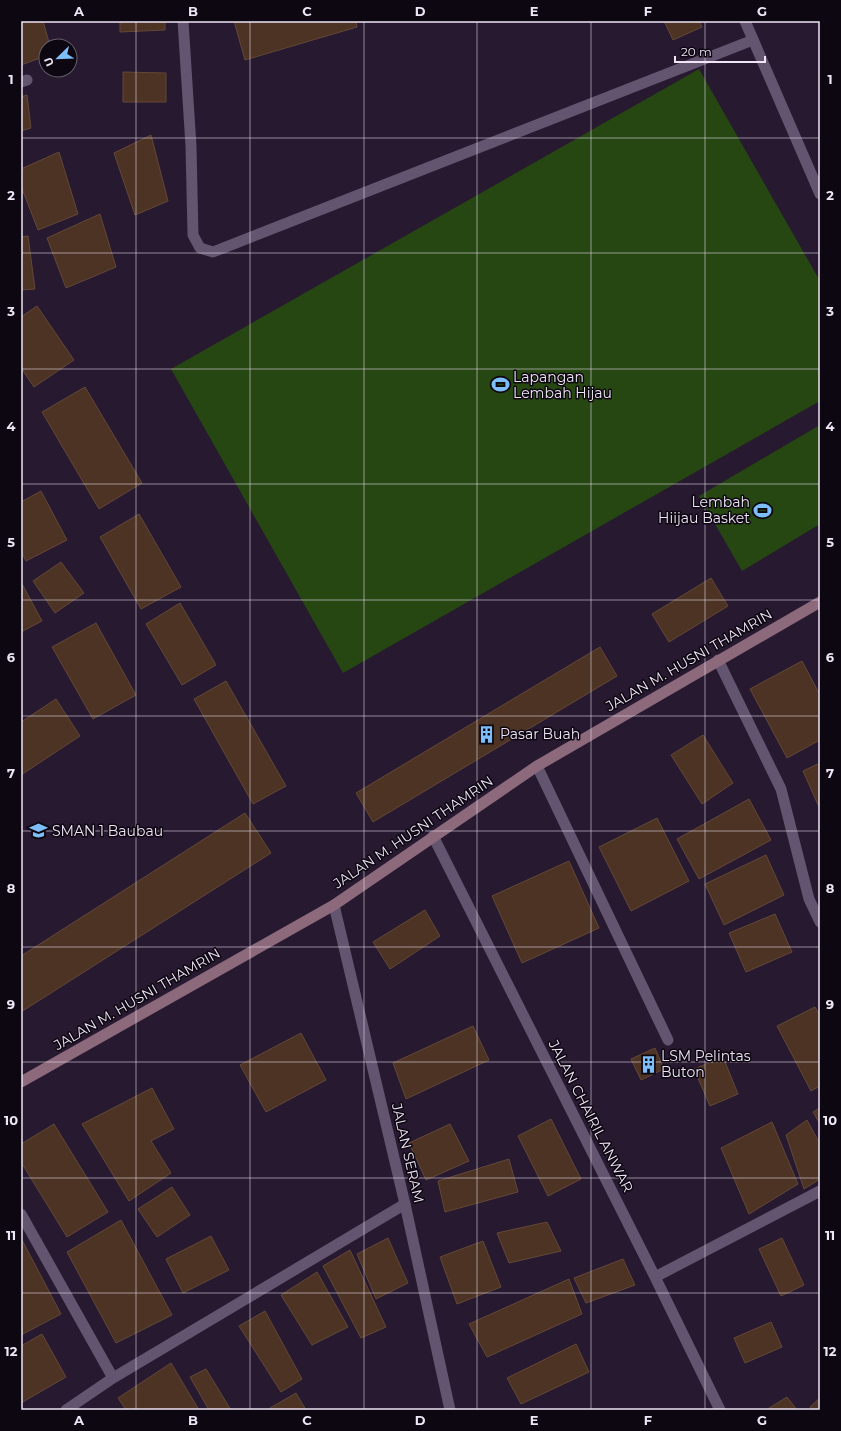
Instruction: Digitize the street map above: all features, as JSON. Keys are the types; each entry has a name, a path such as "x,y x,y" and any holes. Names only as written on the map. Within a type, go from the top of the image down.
{"main road":[{"name":"JALAN M. HUSNI THAMRIN","path":"21,1082 334,905 537,766 820,602"}],"street":[{"path":"183,21 191,146 193,235 200,248 213,252 752,40"},
{"path":"745,21 820,194"},
{"path":"718,660 781,789 809,899 820,922"},
{"path":"537,766 668,1040"},
{"name":"JALAN CHAIRIL ANWAR","path":"433,836 655,1277 720,1410"},
{"name":"JALAN SERAM","path":"334,905 405,1204 450,1410"},
{"path":"655,1277 820,1191"},
{"path":"66,1410 113,1378 405,1204"},
{"path":"21,1214 113,1378"}],"green space":[{"name":"Lapangan Lembah Hijau","path":"699,69 820,281 820,401 343,673 171,369"},
{"name":"Lembah Hiijau Basket","path":"820,425 820,524 742,571 699,496"}],"building":[{"path":"21,21 43,21 48,38 38,38 38,59 21,65"},
{"path":"120,21 165,21 165,30 120,32"},
{"path":"234,21 356,21 357,27 245,60"},
{"path":"664,21 699,21 702,27 673,40"},
{"path":"123,72 166,73 166,102 123,102"},
{"path":"27,95 31,128 21,131 21,97"},
{"path":"151,135 168,201 135,215 114,153"},
{"path":"59,152 78,214 38,230 21,186 21,169"},
{"path":"100,214 116,267 66,288 47,238"},
{"path":"28,236 35,289 21,290 21,237"},
{"path":"37,306 74,360 34,387 21,368 21,317"},
{"path":"85,387 142,483 99,509 42,412"},
{"path":"41,491 67,540 26,561 21,551 21,502"},
{"path":"139,514 181,587 141,609 100,537"},
{"path":"61,562 84,593 55,613 33,581"},
{"path":"711,578 728,606 669,642 652,614"},
{"path":"21,582 42,621 21,632"},
{"path":"180,603 216,665 182,685 146,624"},
{"path":"96,623 136,695 93,719 52,647"},
{"name":"Pasar Buah","path":"600,647 617,676 373,822 356,793"},
{"path":"802,661 820,695 820,740 787,758 750,689"},
{"path":"226,681 286,786 253,804 194,699"},
{"path":"56,699 80,736 21,775 21,722"},
{"path":"703,735 733,783 702,804 671,755"},
{"path":"820,763 820,806 819,807 803,771"},
{"path":"749,799 771,840 699,879 677,839"},
{"path":"245,813 271,853 21,1012 21,956"},
{"path":"657,818 689,881 631,911 599,847"},
{"path":"766,855 784,895 724,925 705,884"},
{"path":"569,861 599,928 522,963 492,896"},
{"path":"425,910 440,936 390,969 373,942"},
{"path":"775,914 792,952 746,972 729,933"},
{"path":"815,1007 820,1016 820,1086 811,1091 777,1026"},
{"path":"473,1026 489,1060 406,1099 393,1063"},
{"path":"301,1033 326,1080 266,1112 240,1065"},
{"name":"LSM Pelintas Buton","path":"655,1048 664,1069 641,1080 631,1059"},
{"path":"723,1057 738,1094 710,1106 694,1069"},
{"path":"152,1088 174,1129 151,1141 171,1173 129,1201 82,1124"},
{"path":"820,1108 820,1124 813,1112"},
{"path":"551,1119 581,1179 548,1196 518,1136"},
{"path":"807,1120 820,1144 820,1179 804,1189 786,1135"},
{"path":"772,1122 798,1184 749,1214 721,1148"},
{"path":"54,1124 108,1212 67,1237 21,1162 21,1144"},
{"path":"450,1124 469,1161 426,1180 409,1143"},
{"path":"509,1159 518,1192 445,1212 438,1181"},
{"path":"172,1187 190,1215 157,1237 138,1209"},
{"path":"121,1220 172,1315 116,1343 67,1252"},
{"path":"547,1222 561,1251 509,1263 497,1233"},
{"path":"211,1236 229,1270 183,1293 166,1259"},
{"path":"21,1238 61,1314 21,1335"},
{"path":"388,1238 408,1283 376,1299 357,1254"},
{"path":"782,1238 804,1285 781,1296 759,1249"},
{"path":"483,1241 501,1287 457,1304 440,1257"},
{"path":"350,1250 386,1327 361,1338 323,1266"},
{"path":"623,1259 635,1285 586,1303 574,1278"},
{"path":"317,1272 348,1327 312,1345 281,1295"},
{"path":"569,1279 582,1314 487,1357 469,1324"},
{"path":"265,1311 302,1379 281,1392 239,1326"},
{"path":"771,1322 782,1347 745,1363 734,1338"},
{"path":"42,1334 66,1377 21,1403 21,1346"},
{"path":"576,1344 589,1372 521,1404 507,1378"},
{"path":"171,1363 199,1410 126,1410 118,1398"},
{"path":"206,1369 231,1410 209,1410 190,1377"},
{"path":"296,1393 306,1410 271,1410 270,1408"},
{"path":"787,1397 797,1410 766,1410"},
{"path":"820,1398 820,1410 813,1410 810,1407"}],"place":[{"name":"Lapangan Lembah Hijau","path":"500,385"},
{"name":"Lembah Hiijau Basket","path":"763,510"},
{"name":"Pasar Buah","path":"487,734"},
{"name":"SMAN 1 Baubau","path":"39,831"},
{"name":"LSM Pelintas Buton","path":"648,1064"}]}
